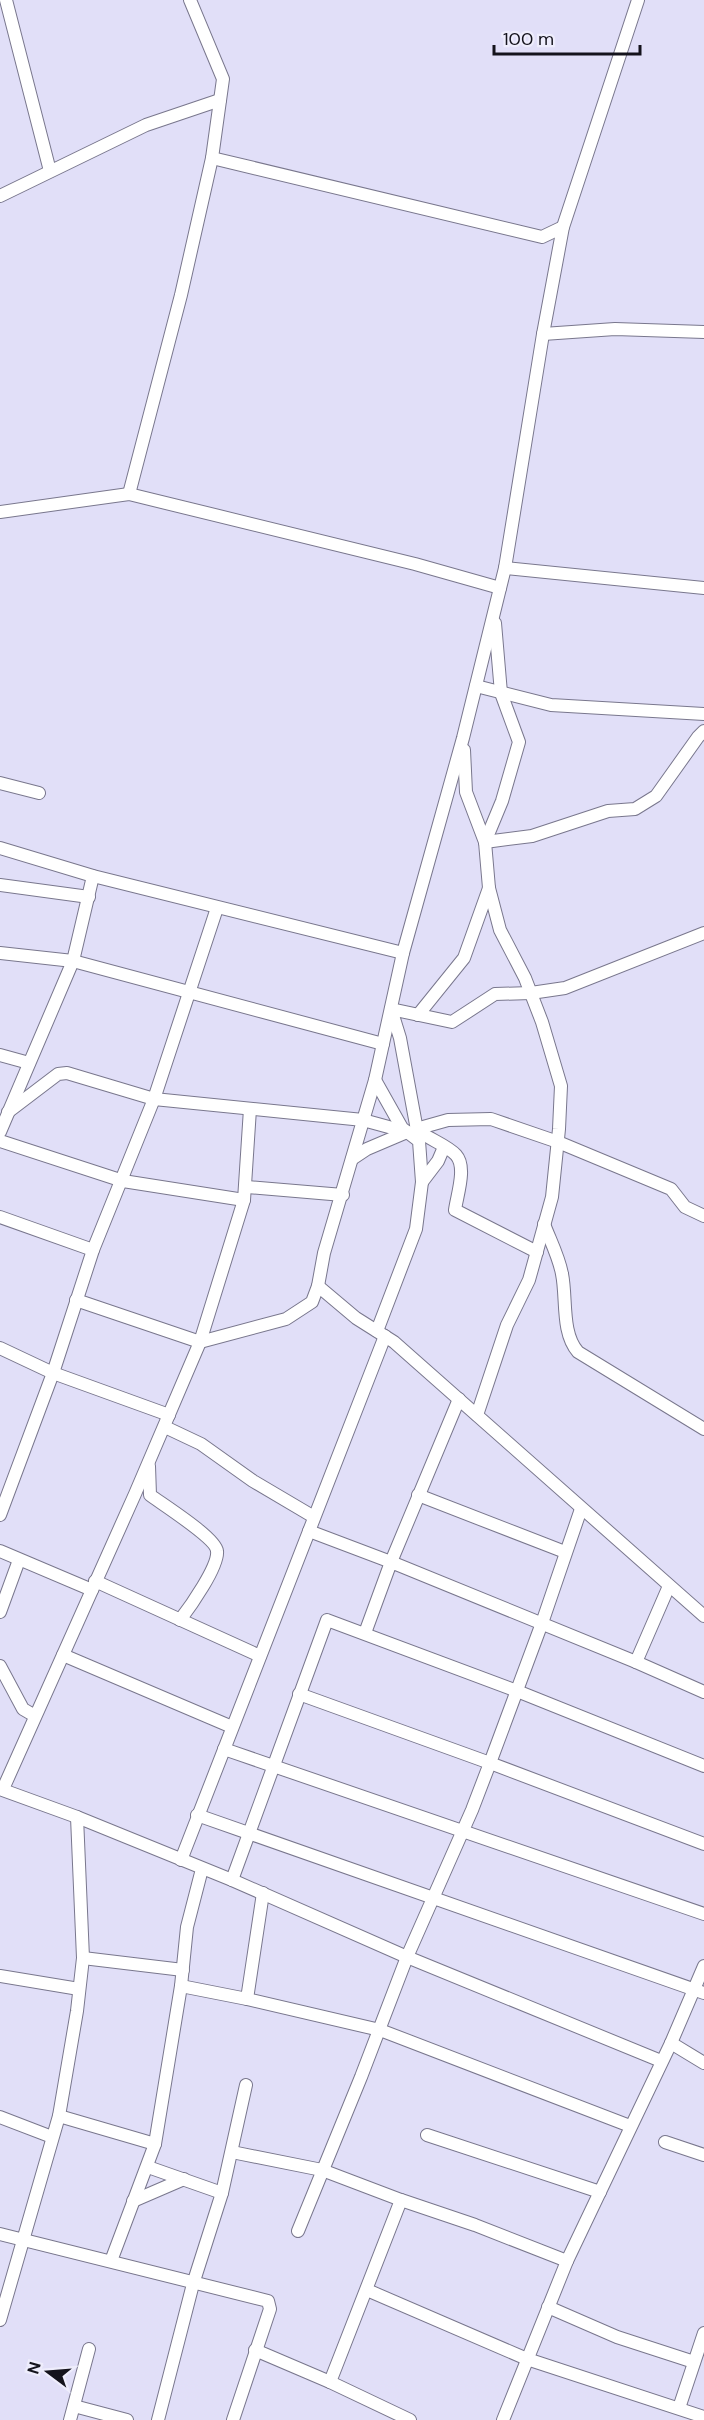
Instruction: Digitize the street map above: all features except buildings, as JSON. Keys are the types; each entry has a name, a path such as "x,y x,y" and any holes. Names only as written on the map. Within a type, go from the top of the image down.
{"street":[{"path":"6,0 50,171"},
{"path":"129,494 181,295 212,158 223,79 190,0"},
{"path":"76,1300 200,1342 286,1319 312,1302 318,1286 324,1253 343,1195 375,1080 403,953 463,738 505,568 562,227 638,0"},
{"path":"0,196 146,125 220,100"},
{"path":"212,158 542,237 562,227"},
{"path":"543,334 615,329 704,332"},
{"path":"0,512 129,494 360,550 500,588"},
{"path":"505,568 704,588"},
{"path":"485,842 502,801 519,742 501,693 494,613"},
{"path":"476,686 551,705 698,714 704,720"},
{"path":"485,842 532,836 608,811 635,809 656,796 698,736 704,731"},
{"path":"463,738 466,792 485,842 489,888 500,930 531,993 561,1086 552,1197 529,1280 507,1325 477,1414"},
{"path":"0,783 39,793"},
{"path":"0,848 93,876 403,953"},
{"path":"0,1132 73,961 93,876"},
{"path":"0,885 89,897"},
{"path":"418,1015 464,958 489,888"},
{"path":"0,1515 4,1490 53,1372 93,1250 123,1182 154,1099 217,908"},
{"path":"391,1009 452,1022 495,994 531,993 565,988 704,933"},
{"path":"0,953 73,961 383,1044"},
{"path":"181,1860 309,1531 381,1334 416,1229 422,1182 400,1038 391,1009"},
{"path":"0,1055 30,1063"},
{"path":"8,1112 58,1074 67,1073 154,1099 363,1120 427,1138 456,1155 461,1167 455,1210 537,1252"},
{"path":"375,1080 402,1128 414,1134"},
{"path":"250,1109 246,1193 200,1342 149,1463 2,1789 232,1880 407,1957 661,2061"},
{"path":"352,1159 367,1149 448,1120 491,1119 558,1142 671,1189 685,1207 704,1216"},
{"path":"0,1141 123,1182 246,1193 343,1195"},
{"path":"422,1182 438,1161 444,1147"},
{"path":"0,1217 93,1250"},
{"path":"544,1224 562,1272 572,1345 578,1352 704,1429"},
{"path":"318,1286 356,1318 381,1334 477,1414 581,1509 704,1616"},
{"path":"0,1348 167,1421 253,1481 314,1517"},
{"path":"365,1634 391,1562 459,1399"},
{"path":"149,1463 150,1495 192,1525 214,1544 218,1551 197,1596 180,1620"},
{"path":"418,1495 565,1552"},
{"path":"298,2231 380,2030 407,1957 460,1832 472,1810 542,1623 581,1509"},
{"path":"309,1531 542,1623 704,1692"},
{"path":"0,1551 180,1620 260,1656"},
{"path":"0,1612 19,1560"},
{"path":"636,1662 669,1586"},
{"path":"232,1880 327,1620 517,1691 704,1767"},
{"path":"63,1655 232,1727"},
{"path":"0,1666 23,1709 35,1716"},
{"path":"299,1694 490,1762 704,1844"},
{"path":"224,1749 274,1764 460,1832 704,1914"},
{"path":"197,1815 700,1991"},
{"path":"0,2320 59,2116 79,1989 83,1959 77,1817"},
{"path":"111,2261 155,2144 181,1986 187,1927 202,1869"},
{"path":"247,1999 262,1893"},
{"path":"83,1959 183,1970"},
{"path":"503,2420 567,2261 661,2061 700,1991 704,1966"},
{"path":"0,1976 79,1989"},
{"path":"181,1986 380,2030 630,2127"},
{"path":"671,2043 704,2063"},
{"path":"158,2420 193,2284 222,2193 246,2085"},
{"path":"59,2116 155,2144"},
{"path":"0,2117 52,2137"},
{"path":"427,2135 600,2192"},
{"path":"665,2142 704,2155"},
{"path":"232,2152 322,2170 567,2261"},
{"path":"148,2167 222,2193"},
{"path":"133,2201 184,2179"},
{"path":"330,2382 401,2200"},
{"path":"0,2234 268,2301 270,2309 233,2420"},
{"path":"367,2290 527,2360 704,2417"},
{"path":"548,2307 617,2337 694,2362"},
{"path":"679,2408 704,2333"},
{"path":"70,2420 89,2349"},
{"path":"255,2350 410,2420"},
{"path":"74,2406 127,2420"}]}
